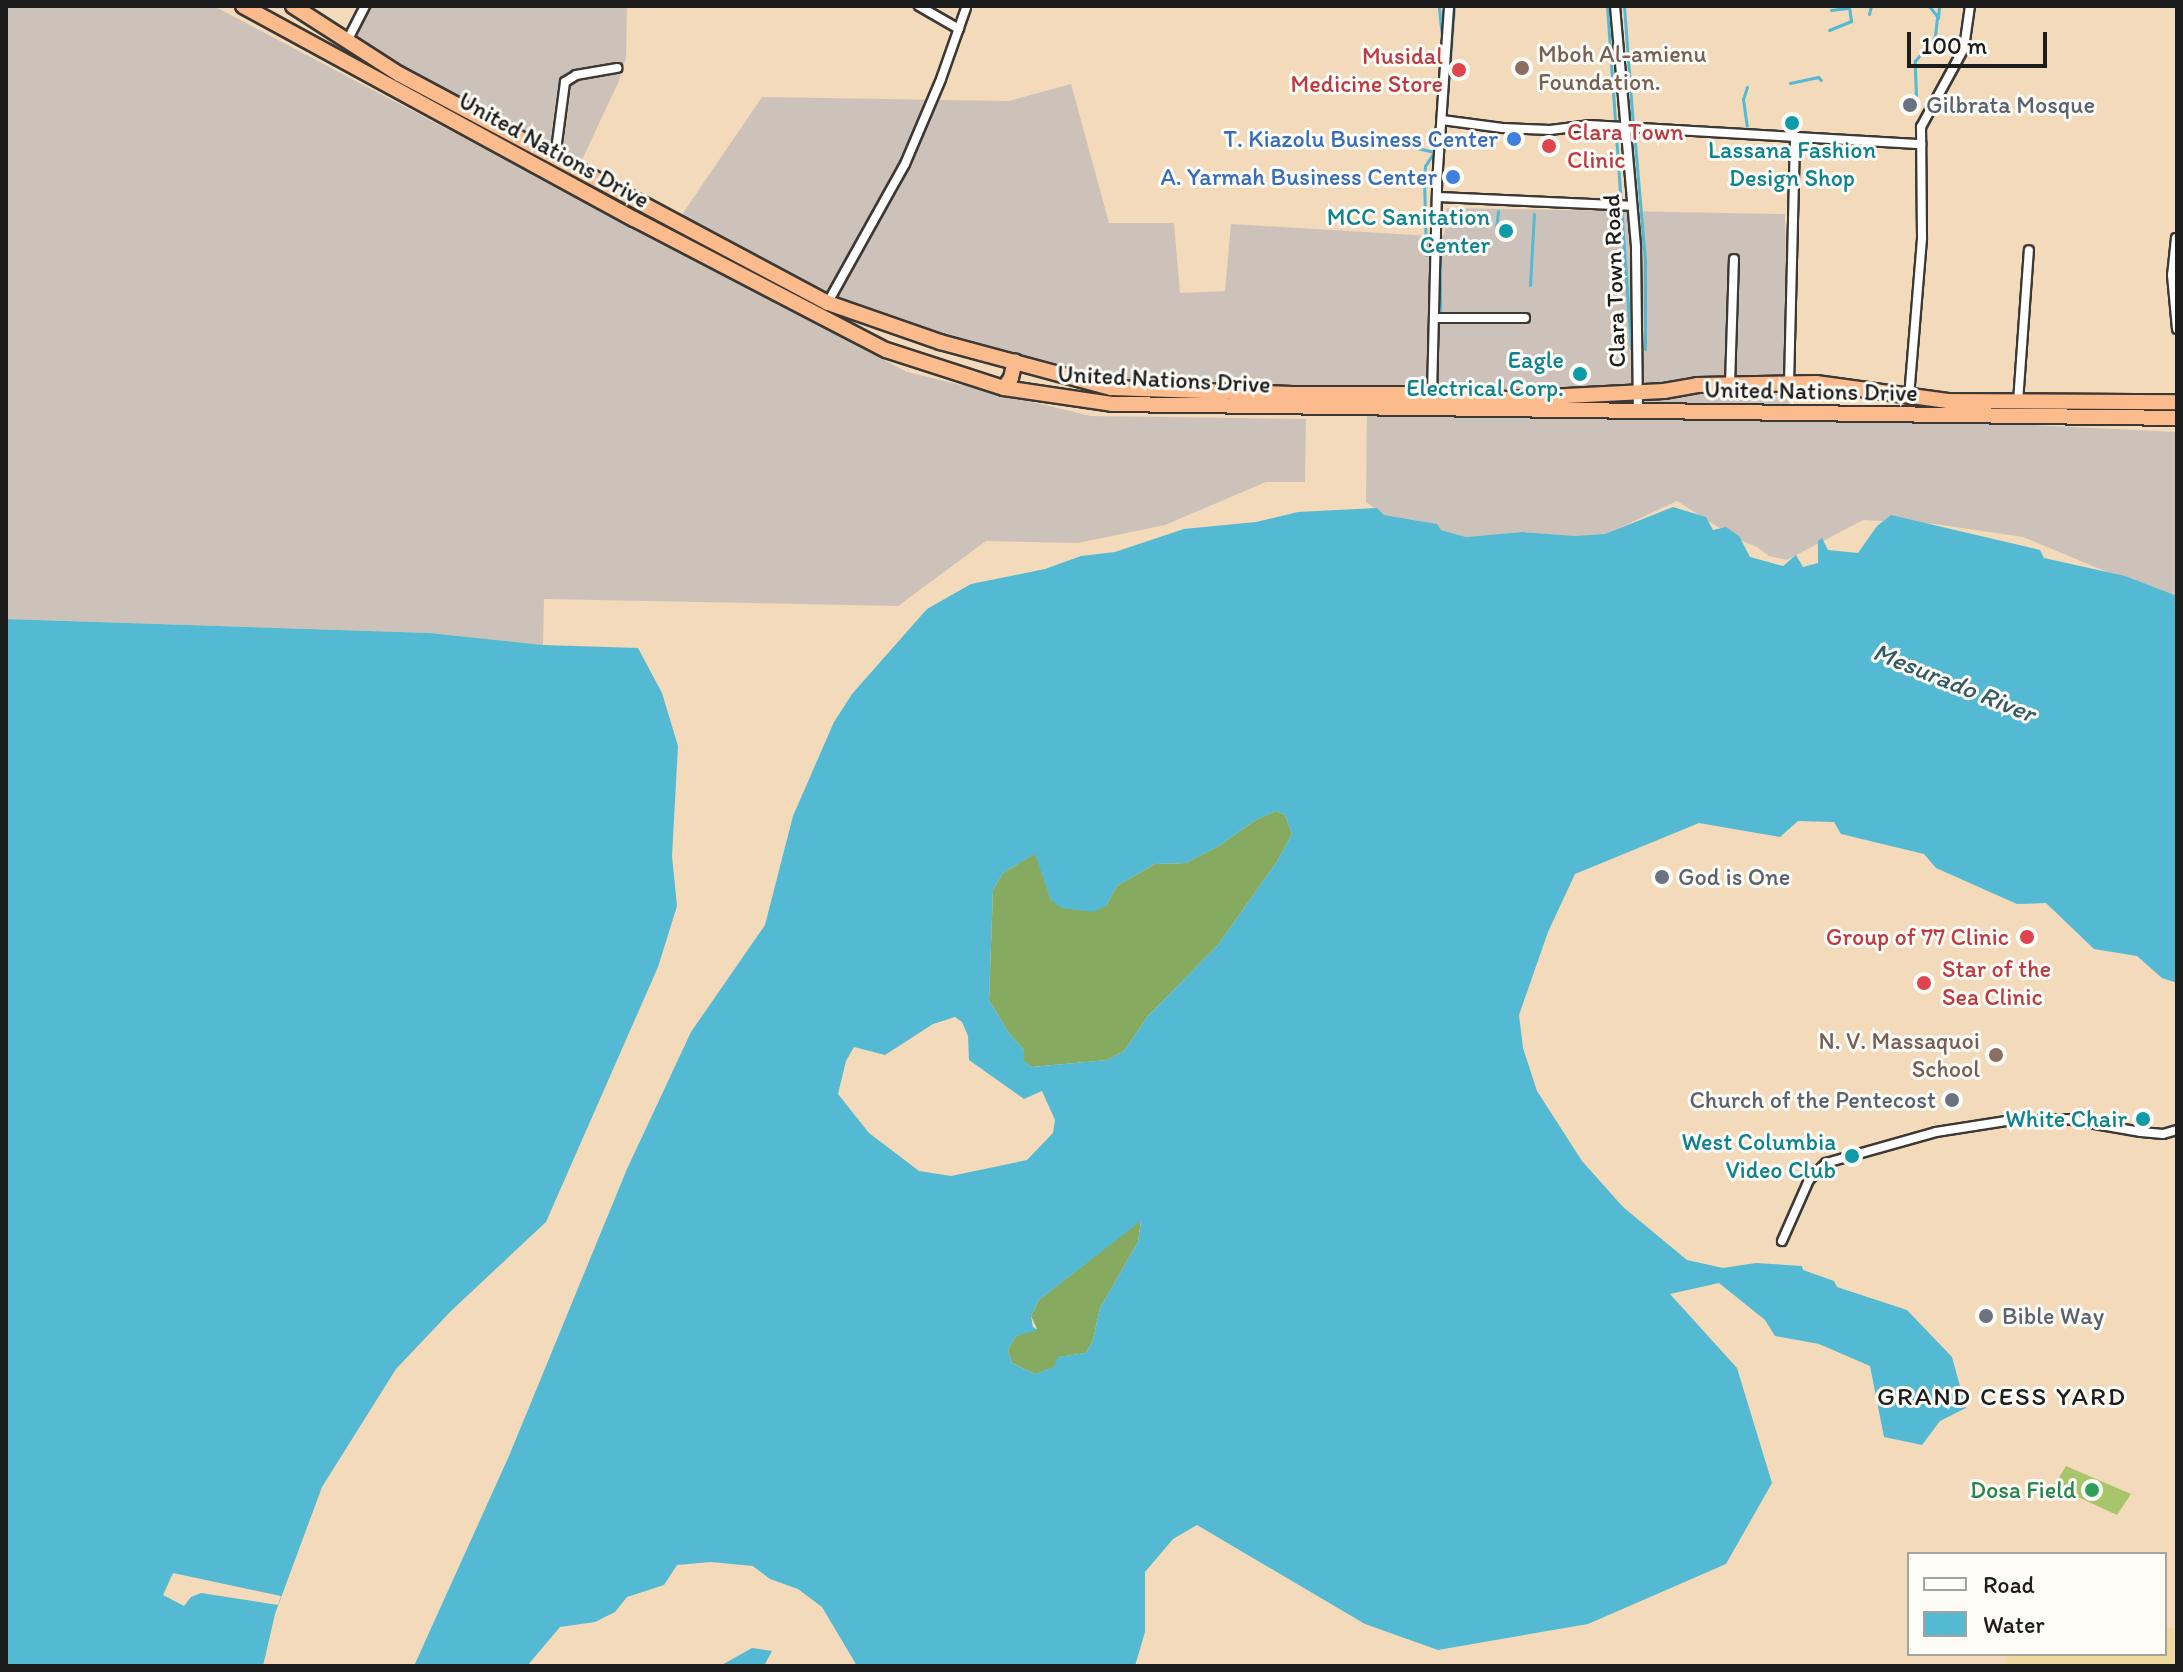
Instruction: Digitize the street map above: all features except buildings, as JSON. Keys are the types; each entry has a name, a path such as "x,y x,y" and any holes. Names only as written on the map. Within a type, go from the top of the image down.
{"highway":[{"name":"United Nations Drive","path":"243,6 634,219 824,309 1083,382 1144,392 1432,394 1507,399 1789,384 1838,385 1909,397 2018,402 2177,402"},
{"name":"United Nations Drive","path":"293,6 346,43 824,309 886,350 1004,388 1112,404 2177,418"},
{"path":"929,366 931,355 940,342"},
{"path":"1004,388 1011,378 1015,361"}],"street":[{"path":"346,43 365,6"},
{"path":"919,6 959,29"},
{"path":"1432,394 1449,6"},
{"name":"Clara Town Road","path":"1615,6 1631,206 1638,411"},
{"path":"1909,397 1922,238 1922,122 1964,48 1970,6"},
{"path":"824,309 905,164 966,8"},
{"path":"555,159 565,82 576,75 617,68"},
{"path":"1442,120 1502,128 1550,130 1589,125 1921,144"},
{"path":"1789,384 1795,139"},
{"path":"1441,198 1631,206"},
{"path":"2176,238 2172,275 2177,329"},
{"path":"2018,402 2029,250"},
{"path":"1730,385 1734,259"},
{"path":"1436,318 1525,318"},
{"path":"1782,1241 1809,1180 1826,1163 1936,1132 2006,1121 2066,1119 2141,1132 2163,1134 2177,1130"}],"shaded area":[{"path":"6,6 214,6 907,372 1091,416 1306,419 1305,482 1266,482 1165,525 1078,543 986,541 898,606 544,599 543,645 430,633 6,619"},
{"path":"367,6 627,6 626,58 618,83 580,164 355,42"},
{"path":"1071,84 1109,223 1174,223 1180,293 1225,291 1231,224 1431,236 1444,235 1447,208 1785,214 1789,413 2177,432 2177,601 2023,537 1935,524 1863,520 1787,560 1769,556 1737,539 1677,501 1598,538 1522,532 1466,537 1441,530 1436,524 1384,515 1366,502 1367,398 1107,380 1079,384 881,324 679,219 762,97 1009,101"}],"green space":[{"path":"1276,811 1285,815 1292,834 1278,860 1218,945 1148,1016 1124,1051 1107,1060 1032,1067 1023,1061 1024,1050 1009,1033 989,1000 993,890 1003,873 1036,853 1051,900 1106,906 1117,886 1155,864 1186,863"},
{"path":"1141,1220 1138,1242 1100,1308 1093,1340 1086,1353 1059,1357 1055,1367 1035,1374 1012,1363 1008,1350 1016,1336 1037,1329 1031,1316 1039,1300"},
{"name":"Dosa Field","path":"2066,1466 2131,1494 2117,1515 2054,1486"}],"sand":[{"path":"2177,1627 2177,1664 2170,1666 2005,1666 2007,1656 2167,1656 2167,1628"}],"water":[{"name":"Mesurado River","path":"1673,507 1706,517 1713,530 1726,527 1739,536 1750,557 1783,566 1796,555 1803,567 1818,563 1818,541 1822,538 1828,550 1858,553 1877,526 1891,515 2040,550 2044,558 2125,576 2177,596 2177,983 2162,978 2137,956 2094,949 2046,903 2017,904 1936,868 1924,854 1841,834 1834,822 1798,821 1780,837 1699,823 1575,874 1548,932 1519,1015 1523,1048 1537,1091 1582,1161 1623,1207 1687,1260 1723,1268 1756,1263 1802,1266 1803,1270 1834,1281 1837,1287 1907,1310 1952,1357 1966,1408 1940,1421 1922,1445 1884,1437 1870,1366 1819,1344 1775,1336 1765,1320 1719,1283 1670,1294 1737,1368 1772,1483 1726,1564 1588,1624 1438,1650 1365,1624 1197,1525 1173,1539 1145,1572 1145,1632 1135,1666 857,1666 822,1607 798,1589 770,1579 753,1566 711,1562 677,1565 664,1585 627,1597 615,1612 595,1622 560,1627 527,1666 414,1666 509,1456 627,1169 691,1032 765,925 793,816 834,722 852,694 927,609 971,584 1045,569 1081,556 1115,552 1184,529 1256,522 1298,512 1377,508 1384,515 1437,524 1441,530 1466,537 1522,532 1575,536 1605,534","holes":["1276,811 1285,815 1292,834 1278,860 1218,945 1148,1016 1124,1051 1107,1060 1032,1067 1024,1061 1024,1050 1009,1033 989,1000 993,890 1003,873 1035,854 1051,900 1061,908 1093,912 1106,906 1117,886 1155,864 1186,863","955,1017 962,1022 968,1036 969,1060 1024,1099 1042,1091 1055,1120 1053,1133 1027,1160 951,1176 919,1171 869,1133 838,1094 846,1061 854,1047 885,1055 933,1024","1141,1221 1138,1242 1100,1308 1093,1340 1086,1353 1058,1357 1054,1367 1035,1374 1012,1363 1008,1350 1016,1336 1038,1330 1033,1327 1031,1316 1039,1300"]},
{"path":"6,619 430,633 543,645 638,648 662,693 678,746 672,856 677,906 658,967 546,1222 451,1311 396,1369 322,1487 275,1614 263,1666 6,1666"},
{"path":"752,1648 772,1651 764,1666 720,1666"}],"pier":[{"path":"173,1573 281,1596 278,1605 201,1593 191,1597 184,1606 163,1595"}],"waterway":[{"path":"1426,255 1424,176 1425,166 1434,152 1436,132 1442,37 1439,6"},
{"path":"1444,137 1454,6"},
{"path":"1607,6 1631,348"},
{"path":"1624,6 1633,126"},
{"path":"1829,30 1851,21 1849,6"},
{"path":"1869,14 1871,6"},
{"path":"1916,98 1915,61 1935,36 1937,16 1929,6"},
{"path":"1938,18 1939,6"},
{"path":"1831,10 1847,8"},
{"path":"1936,38 1935,48 1957,51"},
{"path":"1790,83 1818,77 1821,80"},
{"path":"1747,87 1743,99 1747,126"},
{"path":"1634,132 1645,261 1645,349"},
{"path":"1394,138 1408,141 1408,146 1434,152"},
{"path":"1496,228 1498,211"},
{"path":"1530,285 1534,214"},
{"path":"1440,241 1440,317"}],"place":[{"name":"Mboh Al-amienu Foundation.","path":"1522,68"},
{"name":"Musidal Medicine Store","path":"1459,70"},
{"name":"Gilbrata Mosque","path":"1910,105"},
{"name":"Lassana Fashion Design Shop","path":"1792,123"},
{"name":"T. Kiazolu Business Center","path":"1514,139"},
{"name":"Clara Town Clinic","path":"1549,146"},
{"name":"A. Yarmah Business Center","path":"1453,177"},
{"name":"MCC Sanitation Center","path":"1506,231"},
{"name":"Eagle Electrical Corp.","path":"1580,374"},
{"name":"God is One","path":"1662,877"},
{"name":"Group of 77 Clinic","path":"2027,937"},
{"name":"Star of the Sea Clinic","path":"1924,983"},
{"name":"N. V. Massaquoi School","path":"1996,1055"},
{"name":"Church of the Pentecost","path":"1952,1100"},
{"name":"White Chair","path":"2143,1119"},
{"name":"West Columbia Video Club","path":"1852,1156"},
{"name":"Bible Way","path":"1986,1316"},
{"name":"Dosa Field","path":"2092,1490"}],"district":[{"name":"GRAND CESS YARD","path":"2002,1397"}]}
